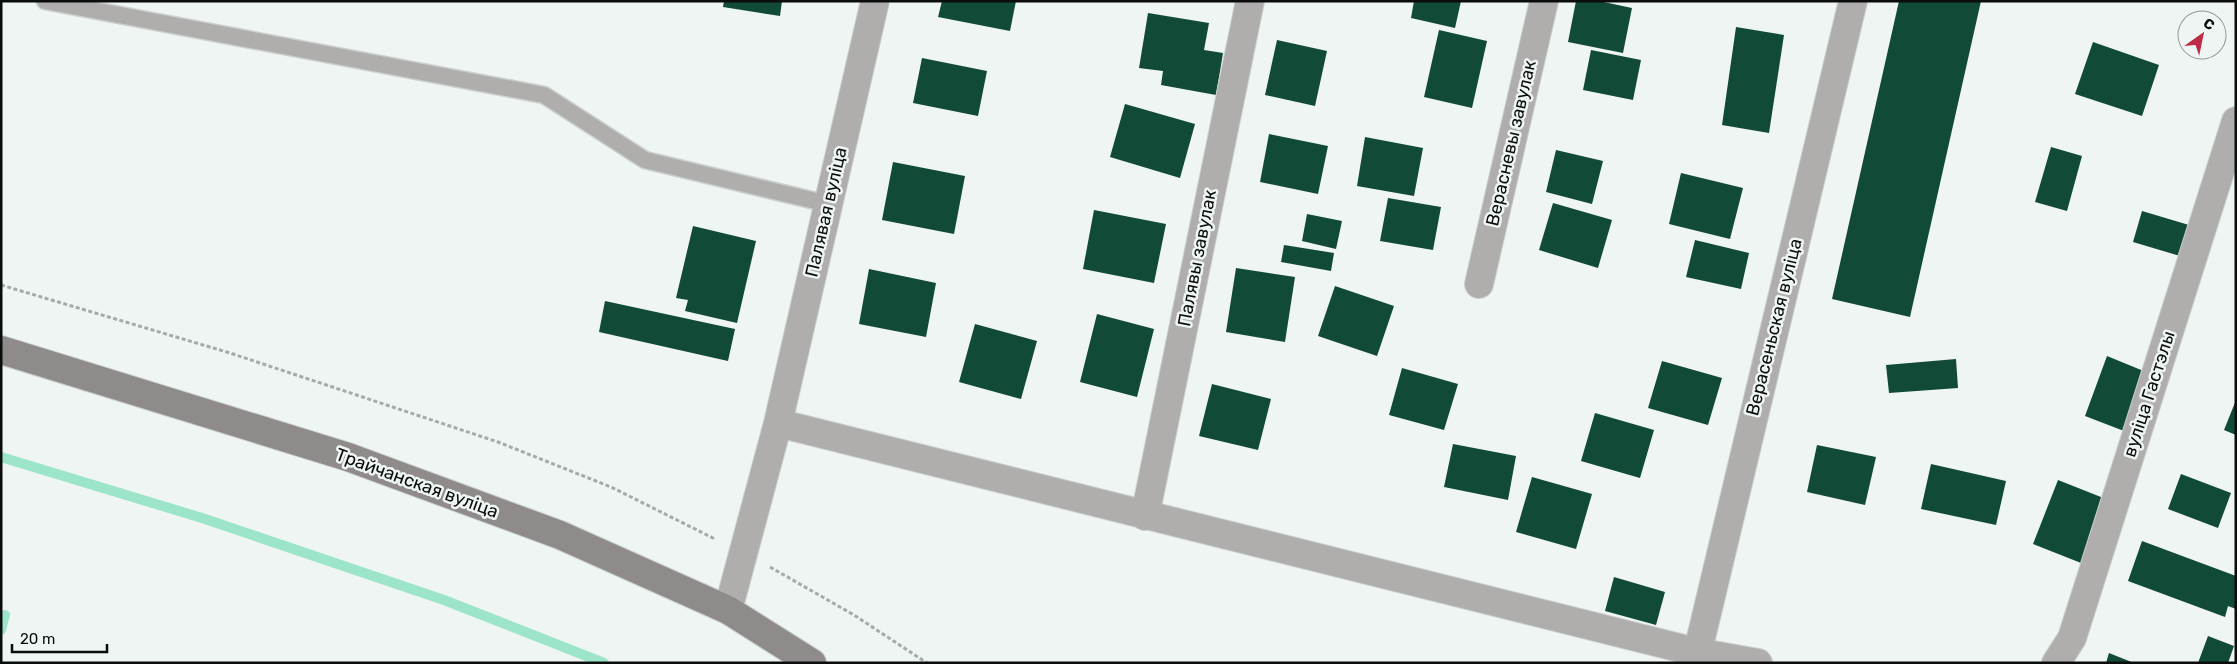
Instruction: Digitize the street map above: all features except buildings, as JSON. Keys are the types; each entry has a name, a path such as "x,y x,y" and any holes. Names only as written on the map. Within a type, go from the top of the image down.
{"street":[{"name":"Палявая вуліца","path":"728,610 778,423 874,1"},
{"name":"Палявы завулак","path":"1145,516 1250,1"},
{"name":"Верасневы завулак","path":"1479,284 1544,1"},
{"name":"Верасеньская вуліца","path":"1695,657 1853,1"},
{"name":"вуліца Гастэлы","path":"2056,663 2072,638 2236,121"},
{"name":"Трайчанская вуліца","path":"1,350 348,457 560,535 728,610 812,663"},
{"path":"778,423 1695,657 1758,663"}],"lane":[{"path":"45,1 544,95 645,160 828,204"}],"path":[{"path":"1,285 230,353 498,442 611,486 808,587 927,663"}],"waterway":[{"path":"1,457 202,518 444,600 604,663"},
{"path":"1,630 5,615"}]}
